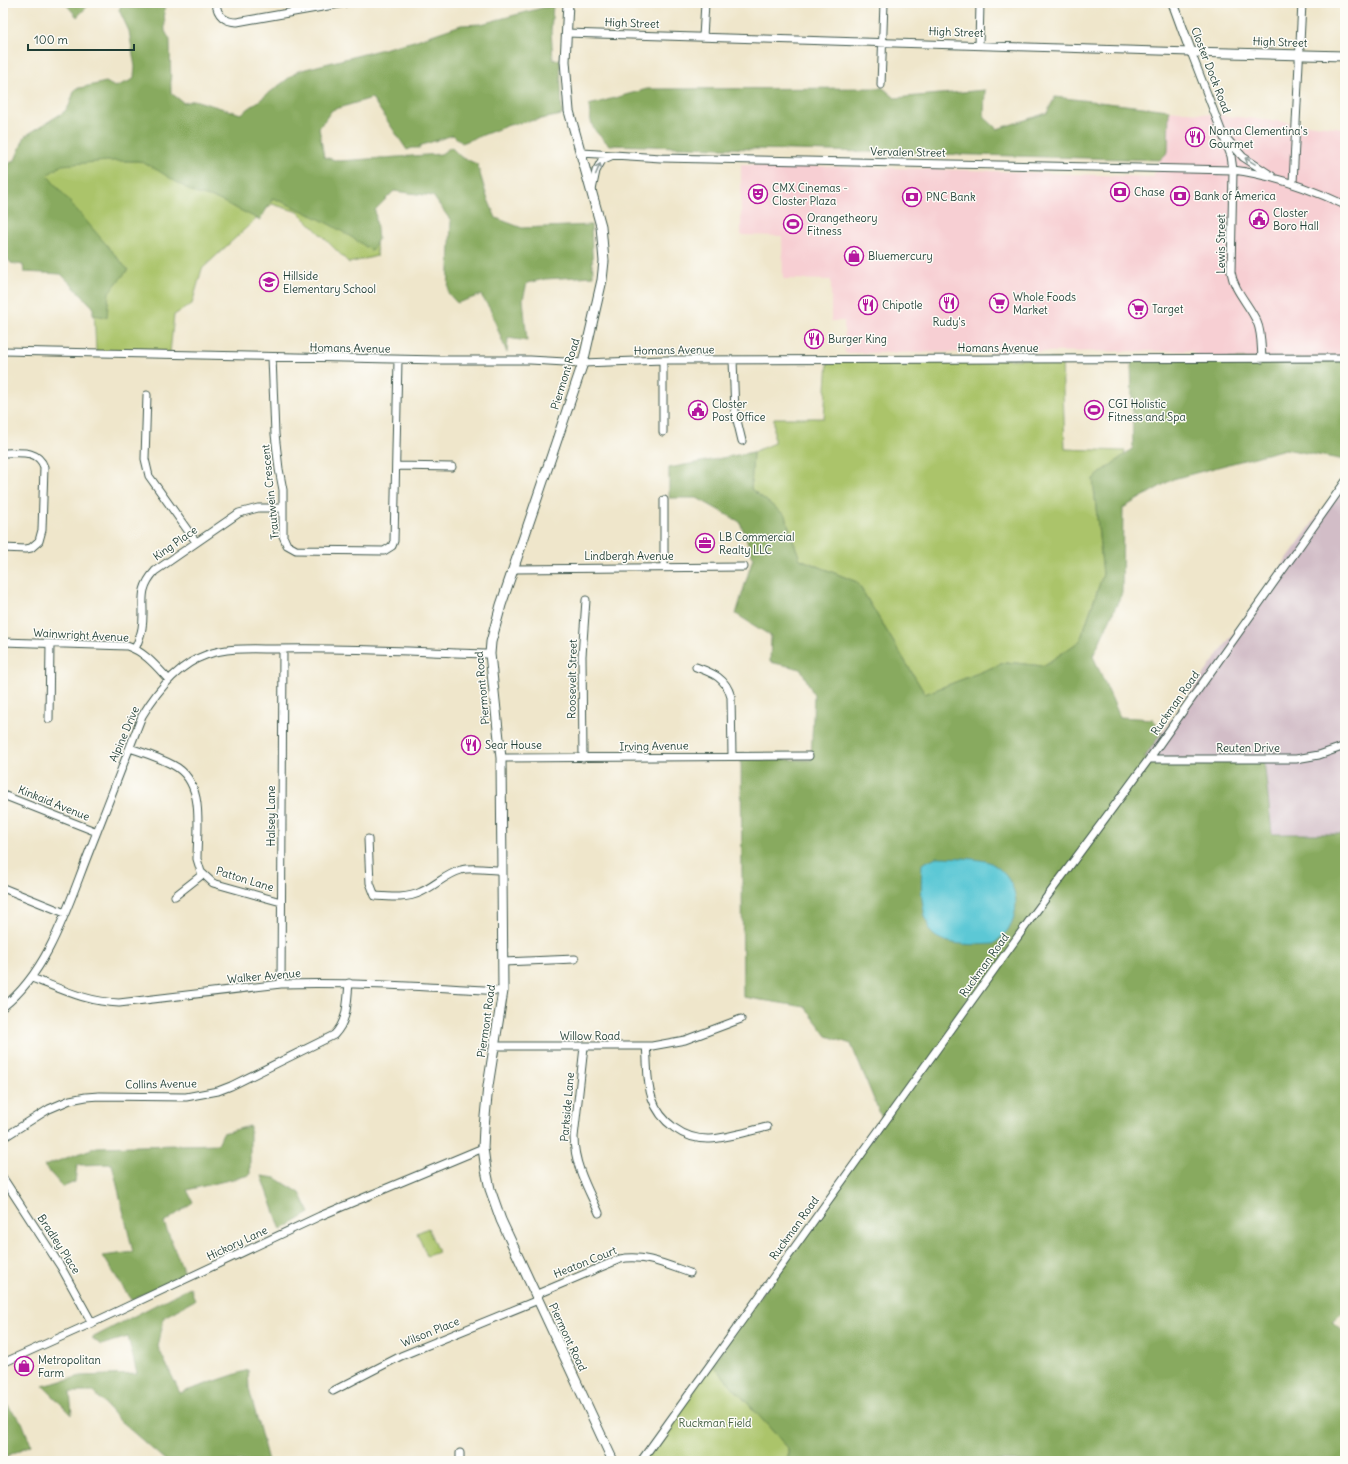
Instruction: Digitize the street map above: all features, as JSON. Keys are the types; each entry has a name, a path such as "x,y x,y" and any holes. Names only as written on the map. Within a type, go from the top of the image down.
{"main road":[{"name":"Piermont Road","path":"568,3 565,61 569,111 582,153 601,226 604,261 601,286 583,363 495,624 491,642 490,654 501,758 503,992 485,1113 483,1148 486,1170 496,1208 613,1461"},
{"name":"Closter Dock Road","path":"1173,3 1191,52"},
{"name":"High Street","path":"1191,52 1345,56"}],"street":[{"path":"216,3 221,17 231,22 318,5 345,3"},
{"path":"703,37 704,3"},
{"path":"881,85 884,3"},
{"path":"979,45 980,3"},
{"path":"1293,183 1302,3"},
{"name":"High Street","path":"566,33 1191,52"},
{"name":"Closter Dock Road","path":"1191,52 1223,133 1231,156 1233,170"},
{"path":"3,92 3,98"},
{"path":"1223,133 1243,157 1273,178"},
{"name":"Vervalen Street","path":"582,153 661,158 1233,170"},
{"path":"592,190 596,171 602,160 613,155"},
{"path":"1233,170 1293,183 1345,205"},
{"name":"Lewis Street","path":"1233,170 1230,272 1232,281 1257,322 1260,334 1262,359"},
{"name":"Homans Avenue","path":"3,351 398,360 530,360 583,363 663,360 1345,358"},
{"name":"Trautwein Crescent","path":"272,357 274,413 279,469 283,490 283,536 287,545 296,550 384,552 392,546 394,541 398,360"},
{"path":"663,360 663,432"},
{"path":"733,360 735,412 742,442"},
{"path":"147,395 144,459 146,467 154,483 196,542"},
{"path":"3,452 34,454 39,457 44,467 42,530 39,540 31,548 3,548"},
{"path":"396,466 452,467"},
{"name":"Ruckman Road","path":"641,1461 1027,923 1149,759 1345,482"},
{"path":"664,500 664,567"},
{"name":"King Place","path":"134,649 142,628 142,601 146,584 155,571 238,513 258,508 283,508"},
{"name":"Lindbergh Avenue","path":"514,569 744,567"},
{"name":"Roosevelt Street","path":"583,758 582,656 586,600"},
{"name":"Wainwright Avenue","path":"3,642 119,646 134,649 146,656 169,680"},
{"path":"49,719 50,644"},
{"name":"Alpine Drive","path":"3,1007 14,998 32,978 48,950 65,914 142,716 150,703 169,680 192,662 204,655 226,650 283,649 490,654"},
{"name":"Halsey Lane","path":"281,984 283,649"},
{"path":"696,667 713,673 729,688 731,697 732,756"},
{"name":"Reuten Drive","path":"1149,759 1296,759 1319,755 1345,746"},
{"name":"Patton Lane","path":"130,748 173,765 183,772 192,782 197,803 197,859 198,866 203,874 213,883 281,902"},
{"name":"Irving Avenue","path":"501,758 809,756"},
{"name":"Kinkaid Avenue","path":"3,795 97,832"},
{"path":"368,839 370,883 375,896 387,897 414,895 453,872 463,869 501,870"},
{"path":"175,896 203,874"},
{"path":"3,888 65,914"},
{"path":"503,962 575,960"},
{"name":"Walker Avenue","path":"32,978 84,998 112,1003 281,984 349,983 503,992"},
{"name":"Collins Avenue","path":"3,1138 49,1109 70,1100 99,1096 186,1097 202,1095 231,1086 334,1035 343,1023 346,1016 349,983"},
{"name":"Willow Road","path":"494,1046 584,1047 646,1046 667,1044 685,1040 741,1019"},
{"path":"646,1046 652,1097 661,1116 679,1131 688,1135 710,1139 767,1127"},
{"name":"Parkside Lane","path":"584,1047 574,1147 580,1170 599,1213"},
{"name":"Hickory Lane","path":"3,1363 320,1216 483,1148"},
{"name":"Bradley Place","path":"3,1178 61,1267 92,1323"},
{"name":"Heaton Court","path":"536,1297 620,1258 639,1257 650,1259 690,1273"},
{"name":"Wilson Place","path":"333,1391 401,1356 536,1297"}],"shaded area":[{"path":"1169,110 1345,128 1345,359 1199,359 1191,351 845,353 844,321 831,321 831,280 783,279 782,236 741,235 741,164 1153,177 1160,160 1168,152"},
{"path":"1345,478 1345,834 1272,835 1144,758"}],"green space":[{"path":"65,3 88,3 89,5 77,17"},
{"path":"122,3 164,3 165,31 170,40 171,93 184,103 194,100 241,114 298,71 414,41 461,25 481,24 553,5 551,31 553,60 560,59 562,115 509,125 462,143 453,135 419,146 420,148 412,148 407,150 372,98 332,110 319,128 324,157 339,161 441,154 451,147 461,157 477,164 487,197 496,218 522,228 591,225 593,276 545,279 527,283 523,299 527,341 508,338 507,353 490,309 481,295 457,303 448,293 451,221 433,196 394,191 375,210 378,239 372,251 348,235 324,222 273,198 260,220 217,199 194,193 154,168 139,161 108,161 62,165 47,175 128,270 109,292 107,317 93,315 93,307 61,274 24,272 23,265 11,263 3,254 3,167 15,160 25,136 64,112 69,106 75,89 106,82 115,87 132,80 134,77 135,67 129,31 119,10"},
{"path":"883,88 895,98 985,90 984,117 997,129 1047,113 1055,97 1169,110 1168,152 1160,160 609,145 593,128 589,105 647,89"},
{"path":"48,160 143,161 281,189 374,210 377,256 349,263 298,212 272,204 202,269 192,304 174,315 170,353 96,352 94,309 43,171"},
{"path":"1062,359 1065,449 1125,451 1124,455 1093,479 1103,574 1080,641 1043,666 1006,662 925,694 857,582 800,559 786,516 751,489 753,452 774,443 774,418 824,418 828,360"},
{"path":"1131,359 1345,359 1345,460 1285,449 1173,479 1123,508 1122,593 1093,656 1120,717 1153,719 1162,732 1144,758 1264,760 1272,834 1345,834 1345,1311 1333,1321 1345,1334 1345,1461 788,1461 788,1448 712,1364 883,1121 851,1044 827,1036 805,1007 743,997 741,759 811,760 814,695 801,669 770,662 771,636 736,614 753,558 740,522 697,498 669,498 669,468 753,452 751,489 786,516 800,559 857,582 925,694 1006,662 1043,666 1080,641 1103,574 1093,479 1133,448"},
{"path":"250,1126 250,1175 187,1190 193,1202 164,1223 185,1274 131,1300 103,1256 133,1252 112,1164 77,1165 75,1182 63,1187 44,1166 97,1147 218,1144 223,1133"},
{"path":"262,1176 276,1178 300,1193 310,1213 281,1230"},
{"path":"428,1228 438,1252 427,1256 417,1233"},
{"path":"190,1287 195,1300 164,1317 158,1347 180,1393 248,1370 249,1388 268,1461 166,1461 118,1419 94,1392 70,1392 72,1415 43,1386 81,1376 137,1374 128,1337 101,1345 92,1338"},
{"name":"Ruckman Field","path":"712,1364 788,1448 788,1461 643,1461"},
{"path":"3,1401 22,1422 31,1445 3,1458"}],"water":[{"path":"936,857 987,861 999,869 1011,883 1016,901 1013,919 1008,930 994,944 960,944 942,940 929,930 922,900 922,864"}],"place":[{"name":"Nonna Clementina's Gourmet","path":"1195,137"},
{"name":"Chase","path":"1120,192"},
{"name":"CMX Cinemas - Closter Plaza","path":"758,194"},
{"name":"Bank of America","path":"1180,196"},
{"name":"PNC Bank","path":"912,197"},
{"name":"Closter Boro Hall","path":"1259,219"},
{"name":"Orangetheory Fitness","path":"793,224"},
{"name":"Bluemercury","path":"854,256"},
{"name":"Hillside Elementary School","path":"269,282"},
{"name":"Rudy's","path":"949,303"},
{"name":"Whole Foods Market","path":"999,303"},
{"name":"Chipotle","path":"868,305"},
{"name":"Target","path":"1138,309"},
{"name":"Burger King","path":"814,339"},
{"name":"Closter Post Office","path":"698,410"},
{"name":"CGI Holistic Fitness and Spa","path":"1094,410"},
{"name":"LB Commercial Realty LLC","path":"705,543"},
{"name":"Sear House","path":"471,745"},
{"name":"Metropolitan Farm","path":"24,1366"}]}
